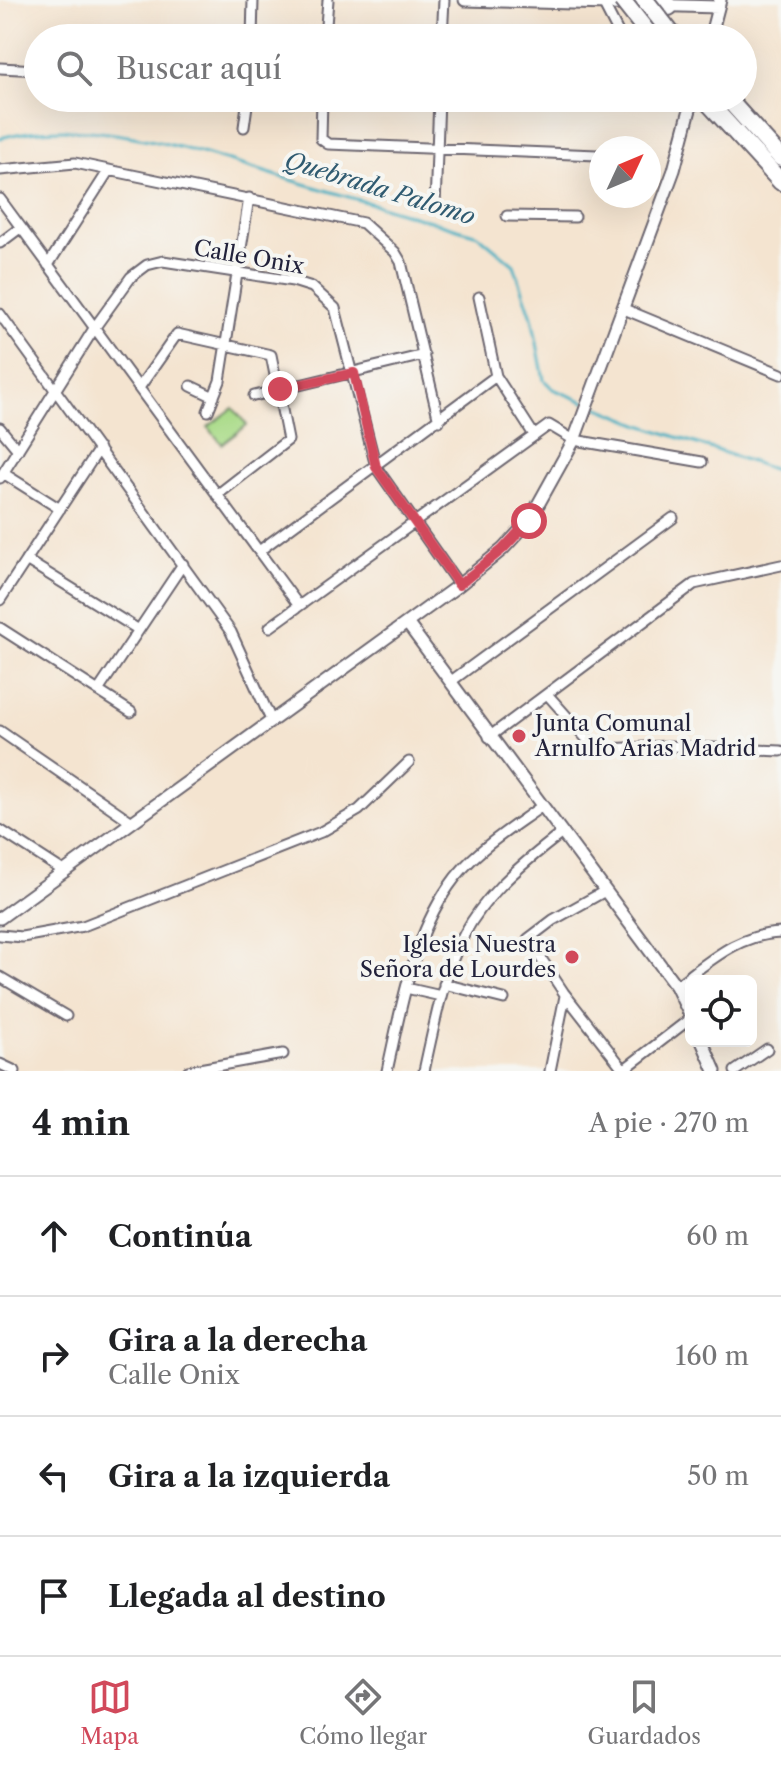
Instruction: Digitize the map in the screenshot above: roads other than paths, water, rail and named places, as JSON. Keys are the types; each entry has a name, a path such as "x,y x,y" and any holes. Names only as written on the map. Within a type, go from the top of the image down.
{"highway":[{"path":"622,0 641,24"},
{"path":"645,0 664,24"},
{"path":"722,112 781,158"},
{"path":"734,112 781,182"}],"street":[{"path":"252,24 253,0"},
{"path":"326,24 328,0"},
{"path":"443,24 444,0"},
{"path":"465,0 604,5 719,4 714,24"},
{"path":"604,5 614,24"},
{"path":"0,68 24,69"},
{"path":"244,127 246,112"},
{"path":"323,112 324,143 589,155"},
{"path":"435,207 439,112"},
{"path":"0,917 459,585 503,549 529,521 583,418 674,170 689,112"},
{"path":"0,170 65,163 358,221 370,228 401,262 439,421"},
{"path":"48,265 109,170"},
{"path":"208,411 220,381 249,198"},
{"path":"0,199 299,606"},
{"path":"507,216 575,217"},
{"path":"0,243 20,228"},
{"name":"Calle Onix","path":"2,475 95,327 131,277 147,265 163,261 293,281 312,287 326,296 335,308 376,467 459,585"},
{"path":"479,297 496,376 534,435"},
{"path":"624,309 781,374"},
{"path":"0,314 231,632 271,720"},
{"path":"139,388 177,334 269,352 280,389 288,440 217,495"},
{"path":"254,396 424,355"},
{"path":"259,551 496,376"},
{"path":"191,386 214,397"},
{"path":"270,627 549,425 574,440 702,462"},
{"path":"0,428 18,450"},
{"path":"0,600 99,449"},
{"path":"2,475 60,509"},
{"path":"450,682 673,518"},
{"path":"26,560 139,630"},
{"path":"98,691 183,564"},
{"path":"489,737 698,582 781,565"},
{"path":"407,623 676,986 685,1005"},
{"path":"0,628 131,712"},
{"path":"547,694 586,738 606,749 669,746 781,751"},
{"path":"0,731 132,822"},
{"path":"0,935 22,937 83,926 321,832 359,810 409,762"},
{"path":"387,1071 406,988 426,927 449,886 492,842 542,806"},
{"path":"0,830 65,872"},
{"path":"424,1071 444,984 463,933 485,899 522,863 562,833"},
{"path":"605,891 553,920 528,939 564,993 621,1066 626,1068 685,1023"},
{"path":"676,986 735,943 764,933 781,933"},
{"path":"0,977 66,1016"},
{"path":"444,984 504,999"},
{"path":"406,988 441,996"},
{"path":"550,1071 565,1003 564,993"},
{"path":"705,1047 715,1071"},
{"path":"735,1071 767,1049"},
{"path":"188,1071 283,1054"},
{"path":"0,1064 15,1071"}],"waterway":[{"name":"Quebrada Palomo","path":"0,138 35,131 71,130 147,140 184,148 478,235 514,265 532,317 544,380 553,389 585,402"},
{"name":"Quebrada Palomo","path":"592,405 641,425 781,472"}],"place":[{"name":"Junta Comunal Arnulfo Arias Madrid","path":"519,736"},
{"name":"Iglesia Nuestra Señora de Lourdes","path":"572,957"}]}
